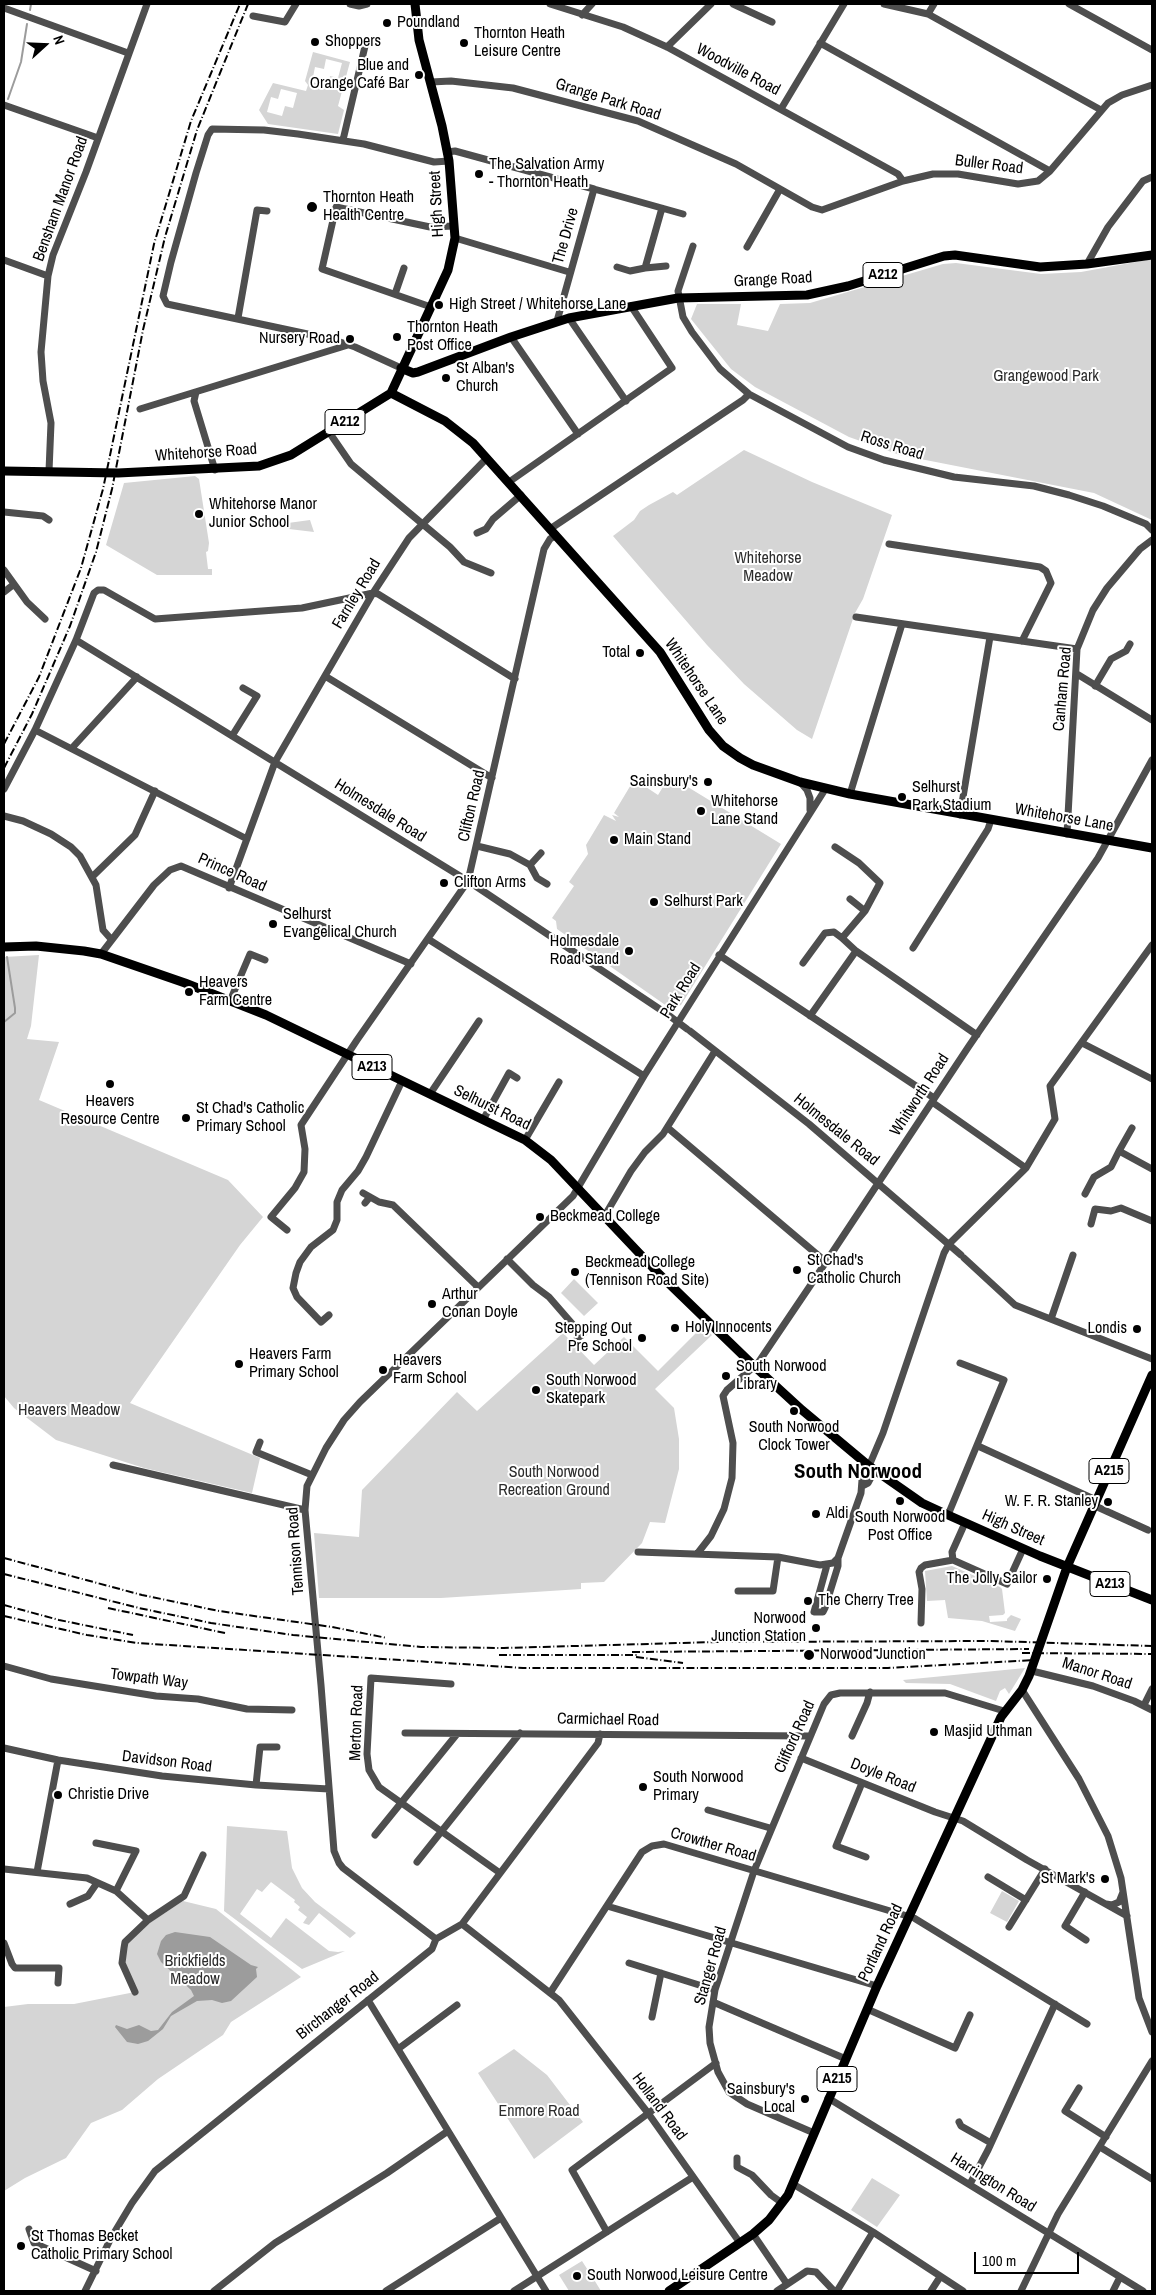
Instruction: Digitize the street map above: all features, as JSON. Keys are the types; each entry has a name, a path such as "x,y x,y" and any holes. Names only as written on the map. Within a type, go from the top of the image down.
{"main road":[{"name":"High Street","path":"391,393 450,265 454,238 448,156 419,40 415,4"},
{"name":"Grange Road","path":"401,368 413,373 418,372 511,337 569,318 678,298 807,295 848,286 944,256 955,255 1040,266 1087,264 1152,255"},
{"name":"Whitehorse Road","path":"4,471 118,473 250,468 274,463 291,455 391,393"},
{"name":"Whitehorse Lane","path":"391,393 452,425 488,458 660,652 709,730 723,746 753,765 800,782 850,794 1152,848"},
{"name":"Selhurst Road","path":"4,947 61,948 101,954 230,1001 266,1015 525,1140 551,1160 657,1272 754,1366 802,1410 871,1467"},
{"name":"A215","path":"1067,1567 1152,1375"},
{"name":"High Street","path":"871,1467 922,1503 1023,1549 1152,1600"},
{"name":"Portland Road","path":"669,2291 753,2234 769,2220 793,2184 877,1986 1004,1711 1022,1690 1032,1671 1067,1567"}],"street":[{"name":"Bensham Manor Road","path":"49,471 51,423 43,381 41,352 48,276 53,255 147,4"},
{"path":"253,16 285,22 296,4"},
{"path":"350,4 359,6 367,4"},
{"name":"Woodville Road","path":"550,4 623,27 667,47 898,174 903,181"},
{"path":"582,15 592,4"},
{"path":"667,47 711,4"},
{"path":"733,4 772,22"},
{"path":"781,109 844,4"},
{"path":"884,4 928,14 1101,110"},
{"path":"928,14 934,4"},
{"path":"1069,4 1152,50"},
{"path":"4,8 128,53"},
{"path":"343,140 366,42"},
{"path":"820,43 1050,171"},
{"name":"Grange Park Road","path":"431,82 451,81 513,88 638,121 736,164 820,210"},
{"name":"Buller Road","path":"820,210 903,181 927,175 945,174 1025,184 1038,181 1050,171 1101,110 1122,95 1152,86"},
{"path":"4,105 98,138"},
{"name":"The Drive","path":"238,318 169,304 164,302 163,296 177,237 211,130 264,130 343,140 434,162 455,151 594,189 569,272 557,322"},
{"path":"1087,264 1108,227 1143,181 1152,177"},
{"path":"594,189 682,214"},
{"path":"747,247 780,189"},
{"path":"431,307 322,269 336,206 430,227 454,226"},
{"path":"645,268 662,208"},
{"path":"267,211 256,210 238,318 349,345 401,368"},
{"path":"454,238 569,272"},
{"path":"678,298 679,287 693,246"},
{"path":"4,260 48,276"},
{"path":"617,267 630,270 666,266"},
{"path":"395,294 404,268"},
{"name":"Ross Road","path":"678,298 683,317 720,369 749,394 848,447 884,460 954,477 1034,486 1069,495 1111,509 1146,524 1152,530"},
{"path":"509,482 670,371 672,366 631,306"},
{"path":"569,318 626,401"},
{"path":"511,337 578,434"},
{"path":"140,409 349,345"},
{"path":"196,392 194,401 215,470"},
{"path":"553,532 719,417 749,394"},
{"path":"329,432 352,464 464,562 491,573"},
{"name":"Farnley Road","path":"229,888 275,762 373,593 397,554 422,524 488,458"},
{"path":"476,533 486,530 493,519 521,496"},
{"path":"4,512 43,516 49,520"},
{"name":"Clifton Road","path":"287,1230 268,1215 295,1188 304,1172 306,1149 301,1125 468,881 544,549 553,532"},
{"name":"Canham Road","path":"1067,834 1077,649 1093,610 1107,588 1140,549 1152,540"},
{"path":"889,544 1040,567 1046,570 1051,583 1022,641"},
{"path":"4,570 13,585 44,619"},
{"path":"4,592 13,585"},
{"path":"4,789 76,640 94,593 98,590 104,590 155,619 302,608 373,593 378,594 515,679"},
{"path":"856,617 1077,649"},
{"path":"850,794 902,624"},
{"path":"960,815 990,637"},
{"name":"Holmesdale Road","path":"76,640 468,881 666,1013 809,1124 949,1244 1010,1302 1152,1359"},
{"path":"1095,686 1111,660 1126,651 1130,644"},
{"path":"1076,674 1152,720"},
{"path":"324,676 492,778"},
{"path":"72,748 137,677"},
{"path":"232,736 257,696 243,688"},
{"path":"34,730 247,839"},
{"name":"Whitworth Road","path":"697,1554 711,1536 724,1509 732,1478 733,1443 723,1396 727,1390 754,1366 826,1262 977,1034 1109,841 1152,760"},
{"path":"800,782 810,798 810,810"},
{"name":"Park Road","path":"577,1188 719,955 810,810 826,788"},
{"path":"92,877 135,835 155,791"},
{"path":"4,816 30,824 63,841 80,856 92,877 99,897 103,930 111,939"},
{"path":"912,948 988,829 991,820"},
{"path":"477,846 510,854 530,865 537,878 547,884"},
{"path":"835,847 859,863 880,884 865,911 842,938"},
{"path":"530,865 542,853"},
{"name":"Prince Road","path":"101,954 154,885 176,867 181,866 411,964"},
{"path":"850,899 865,911"},
{"path":"803,963 825,933 834,932 856,951 977,1034"},
{"path":"428,939 644,1076"},
{"path":"827,1565 814,1612 823,1612 825,1608 838,1566 838,1558 862,1486 868,1483 871,1467 944,1253 949,1244 1026,1168 1055,1119 1050,1086 1152,945"},
{"path":"810,1016 856,951"},
{"path":"230,1001 250,954 265,960"},
{"path":"719,955 933,1100 1026,1168"},
{"path":"430,1094 479,1021"},
{"path":"1082,1043 1152,1079"},
{"path":"604,1217 631,1171 668,1128 715,1051"},
{"path":"483,1120 509,1073 518,1078"},
{"path":"329,1315 321,1322 297,1298 292,1288 296,1273 300,1262 311,1247 334,1230 337,1220 337,1202 342,1190 358,1171 366,1157 402,1081"},
{"path":"525,1140 559,1082"},
{"path":"668,1128 826,1262"},
{"path":"1085,1194 1094,1177 1111,1167 1132,1128"},
{"path":"1119,1151 1152,1169"},
{"name":"Tennison Road","path":"436,1939 339,1863 334,1851 322,1686 305,1510 307,1486 344,1420 506,1259 573,1196 577,1188"},
{"path":"366,1197 379,1202 393,1204 478,1288"},
{"path":"1090,1224 1095,1209 1111,1211 1121,1208 1152,1221"},
{"path":"1051,1319 1073,1255"},
{"path":"506,1259 533,1285 549,1297 579,1337 588,1329"},
{"path":"948,1515 1004,1380 960,1363"},
{"path":"260,1442 256,1452 312,1475"},
{"path":"978,1446 1095,1502 1148,1530"},
{"path":"113,1465 305,1510"},
{"path":"953,1560 952,1552 965,1523"},
{"path":"921,1623 922,1589 919,1572 925,1565 953,1560 1008,1584 1023,1549"},
{"path":"638,1552 778,1557 827,1565 838,1558"},
{"path":"738,1591 773,1591 778,1557"},
{"name":"Towpath Way","path":"4,1666 51,1679 156,1696 198,1699 248,1709 292,1710"},
{"name":"Manor Road","path":"1032,1671 1082,1682 1144,1705 1152,1710"},
{"name":"Merton Road","path":"450,1684 371,1678 367,1754 369,1770 379,1787 500,1873"},
{"path":"1144,1705 1152,1689"},
{"path":"1022,1690 1064,1755 1096,1811 1115,1856 1123,1890 1139,1998 1152,2032"},
{"name":"Clifford Road","path":"754,1871 770,1828 824,1704 831,1695 840,1692 950,1693 1004,1711"},
{"path":"852,1736 853,1726 870,1692"},
{"name":"Carmichael Road","path":"405,1733 810,1736"},
{"path":"416,1862 520,1733"},
{"path":"375,1835 457,1734"},
{"name":"Birchanger Road","path":"85,2291 115,2230 155,2171 432,1949 436,1939 462,1924 598,1743 600,1734"},
{"path":"256,1785 260,1747 278,1747"},
{"name":"Davidson Road","path":"4,1748 58,1760 162,1776 256,1785 329,1789"},
{"name":"Doyle Road","path":"801,1758 971,1825 1127,1916"},
{"path":"37,1872 58,1760"},
{"path":"862,1783 836,1846 866,1857"},
{"path":"708,1810 770,1828"},
{"path":"96,1842 136,1852 116,1890"},
{"name":"Crowther Road","path":"550,1992 642,1852 652,1846 664,1844 909,1917 1087,2024"},
{"path":"135,1992 122,1963 125,1942 148,1920 184,1896 203,1855"},
{"path":"4,1869 87,1878 116,1890 148,1920"},
{"path":"1010,1926 1045,1869"},
{"name":"Stanger Road","path":"754,1871 715,1990 709,2034 722,2082 737,2099 814,2133"},
{"path":"988,1877 1026,1900"},
{"path":"70,1904 88,1896 97,1883"},
{"path":"1104,1903 1110,1905 1119,1902 1123,1890"},
{"path":"1085,1892 1064,1926 1086,1940"},
{"path":"606,1906 877,1986"},
{"name":"Holland Road","path":"462,1924 526,1976 550,1992 570,2014 648,2113 740,2243"},
{"path":"4,1943 15,1968 59,1968 58,1983"},
{"path":"629,1963 715,1990"},
{"path":"652,2017 661,1973"},
{"path":"368,2000 546,2291"},
{"path":"713,2002 846,2058"},
{"path":"970,2184 991,2144 1054,2004"},
{"path":"398,2049 457,2005"},
{"path":"867,2009 955,2048 970,2015"},
{"path":"1021,2291 1048,2233 1152,2061"},
{"path":"607,2232 572,2170 716,2063"},
{"path":"1079,2088 1065,2111 1106,2137"},
{"name":"Harrington Road","path":"828,2098 1143,2291"},
{"path":"959,2122 961,2126 991,2144"},
{"path":"214,2291 278,2241 382,2176 448,2131"},
{"path":"1100,2147 1152,2179"},
{"path":"737,2158 737,2167 752,2175 770,2195 782,2203"},
{"path":"514,2291 693,2177"},
{"path":"793,2184 873,2232 963,2291"},
{"path":"386,2291 501,2218"},
{"path":"29,2229 34,2243 96,2271"},
{"path":"777,2291 807,2271 816,2272 836,2291 873,2232"},
{"path":"753,2234 787,2284"},
{"path":"931,2291 940,2277"},
{"path":"1113,2291 1120,2277"}],"green space":[{"path":"313,52 350,62 338,106 344,110 338,134 268,124 259,110 273,83 306,91 308,85 305,81","holes":["326,59 342,63 338,78 330,76 328,86 312,82 315,67 324,69","281,89 297,93 293,108 285,106 282,116 267,112 271,97 278,99"]},
{"name":"Grangewood Park","path":"1152,259 1152,520 1094,493 900,455 849,437 755,387 731,369 691,319 697,304 741,304 737,325 768,331 780,304 810,303 943,264 956,263 1041,274 1081,272"},
{"name":"Whitehorse Meadow","path":"744,450 812,482 892,515 863,599 855,613 812,739 797,730 744,684 707,645 613,536 634,520 640,511 649,505 673,492 677,495"},
{"path":"195,476 199,479 209,543 208,551 206,552 208,569 212,569 212,575 157,575 106,545 124,483"},
{"path":"310,520 314,532 289,529 288,523"},
{"name":"Selhurst Park","path":"678,781 781,844 681,1005 671,1009 557,929 556,921 552,918 574,886 569,882 588,854 586,845 604,815 616,821 612,815 619,817 614,813 632,783 635,785 640,783 658,795 666,782 674,787"},
{"name":"Heavers Meadow","path":"39,955 31,1026 27,1039 59,1042 39,1100 228,1180 263,1217 240,1245 130,1403 260,1458 252,1493 144,1468 56,1440 14,1408 4,1396 4,957"},
{"path":"574,1279 598,1303 584,1316 561,1293"},
{"name":"South Norwood Recreation Ground","path":"703,1326 712,1335 655,1389 674,1408 679,1439 679,1469 665,1523 650,1522 642,1543 604,1582 581,1583 581,1589 441,1598 319,1598 314,1533 359,1537 362,1490 457,1392 477,1411 563,1333 594,1365 624,1337 658,1371"},
{"path":"952,1566 1002,1589 1005,1613 1003,1615 989,1616 990,1622 1007,1621 1011,1615 1021,1619 1015,1631 982,1621 948,1618 945,1600 927,1601 925,1571"},
{"path":"1025,1668 1009,1694 1005,1688 1000,1691 996,1701 950,1684 906,1683 903,1680"},
{"path":"227,1826 287,1831 292,1868 302,1888 315,1902 356,1933 350,1938 319,1913 309,1925 303,1923 307,1917 298,1910 300,1907 294,1902 295,1900 271,1882 262,1892 257,1889 240,1914 271,1938 286,1918 329,1951 345,1951 302,1969 224,1911"},
{"path":"1002,1891 1019,1901 1007,1922 990,1913"},
{"name":"Brickfields Meadow","path":"183,1901 216,1909 301,1977 231,2022 223,2035 158,2079 122,2110 91,2123 66,2158 25,2178 4,2191 4,2007 28,2004 74,2004 135,1992 124,1963 122,1941"},
{"name":"Enmore Road","path":"514,2049 547,2075 583,2122 534,2159 478,2073"},
{"path":"872,2178 900,2195 877,2227 851,2210"},
{"name":"South Norwood Leisure Centre","path":"582,2261 601,2291 569,2291 559,2275"}],"shaded area":[{"path":"175,1932 210,1937 251,1965 258,1967 256,1969 257,1977 231,2001 222,2003 212,2000 197,2001 171,2016 163,2029 148,2041 138,2044 127,2042 115,2027 116,2025 127,2029 139,2025 151,2031 158,2030 172,2012 194,1996 191,1990 161,1962 157,1954 161,1941 166,1935"}],"waterway":[{"path":"30,10 31,4"},
{"path":"8,99 21,62 27,24"},
{"path":"4,1022 15,1013 7,957"}],"railway":[{"path":"4,744 39,677 81,568 103,489 154,244 191,121 240,4"},
{"path":"4,768 32,714 70,626 96,552 112,489 143,330 165,237 197,130 248,4"},
{"path":"4,1558 142,1595 219,1611 332,1627 387,1638"},
{"path":"4,1574 139,1608 211,1623 293,1635 421,1647 504,1648 716,1642 991,1641 1152,1646"},
{"path":"4,1605 59,1620 133,1635"},
{"path":"108,1608 225,1633"},
{"path":"4,1616 87,1635 137,1643 523,1668 888,1668 1035,1660"},
{"path":"632,1652 1029,1649"},
{"path":"1022,1653 1152,1654"},
{"path":"499,1655 639,1655"},
{"path":"636,1657 683,1663"}],"place":[{"name":"Poundland","path":"387,23"},
{"name":"Shoppers","path":"315,42"},
{"name":"Thornton Heath Leisure Centre","path":"464,43"},
{"name":"Blue and Orange Café Bar","path":"419,75"},
{"name":"The Salvation Army - Thornton Heath","path":"479,174"},
{"name":"Thornton Heath Health Centre","path":"312,207"},
{"name":"High Street / Whitehorse Lane","path":"439,305"},
{"name":"Thornton Heath Post Office","path":"397,337"},
{"name":"Nursery Road","path":"350,339"},
{"name":"St Alban's Church","path":"446,378"},
{"name":"Whitehorse Manor Junior School","path":"199,514"},
{"name":"Total","path":"640,653"},
{"name":"Sainsbury's","path":"708,782"},
{"name":"Selhurst Park Stadium","path":"902,797"},
{"name":"Whitehorse Lane Stand","path":"701,811"},
{"name":"Main Stand","path":"614,840"},
{"name":"Clifton Arms","path":"444,883"},
{"name":"Selhurst Park","path":"654,902"},
{"name":"Selhurst Evangelical Church","path":"273,924"},
{"name":"Holmesdale Road Stand","path":"629,951"},
{"name":"Heavers Farm Centre","path":"189,992"},
{"name":"Heavers Resource Centre","path":"110,1084"},
{"name":"St Chad's Catholic Primary School","path":"186,1118"},
{"name":"Beckmead College","path":"540,1217"},
{"name":"St Chad's Catholic Church","path":"797,1270"},
{"name":"Beckmead College (Tennison Road Site)","path":"575,1272"},
{"name":"Arthur Conan Doyle","path":"432,1304"},
{"name":"Holy Innocents","path":"675,1328"},
{"name":"Londis","path":"1137,1329"},
{"name":"Stepping Out Pre School","path":"642,1338"},
{"name":"Heavers Farm Primary School","path":"239,1364"},
{"name":"Heavers Farm School","path":"383,1370"},
{"name":"South Norwood Library","path":"726,1376"},
{"name":"South Norwood Skatepark","path":"536,1390"},
{"name":"South Norwood Clock Tower","path":"794,1411"},
{"name":"South Norwood Post Office","path":"900,1501"},
{"name":"W. F. R. Stanley","path":"1108,1502"},
{"name":"Aldi","path":"816,1514"},
{"name":"The Jolly Sailor","path":"1047,1579"},
{"name":"The Cherry Tree","path":"808,1601"},
{"name":"Norwood Junction Station","path":"816,1628"},
{"name":"Norwood Junction","path":"809,1655"},
{"name":"Masjid Uthman","path":"934,1732"},
{"name":"South Norwood Primary","path":"643,1787"},
{"name":"Christie Drive","path":"58,1795"},
{"name":"St Mark's","path":"1105,1879"},
{"name":"Sainsbury's Local","path":"805,2099"},
{"name":"St Thomas Becket Catholic Primary School","path":"21,2246"},
{"name":"South Norwood Leisure Centre","path":"577,2276"}],"district":[{"name":"South Norwood","path":"858,1472"}]}
